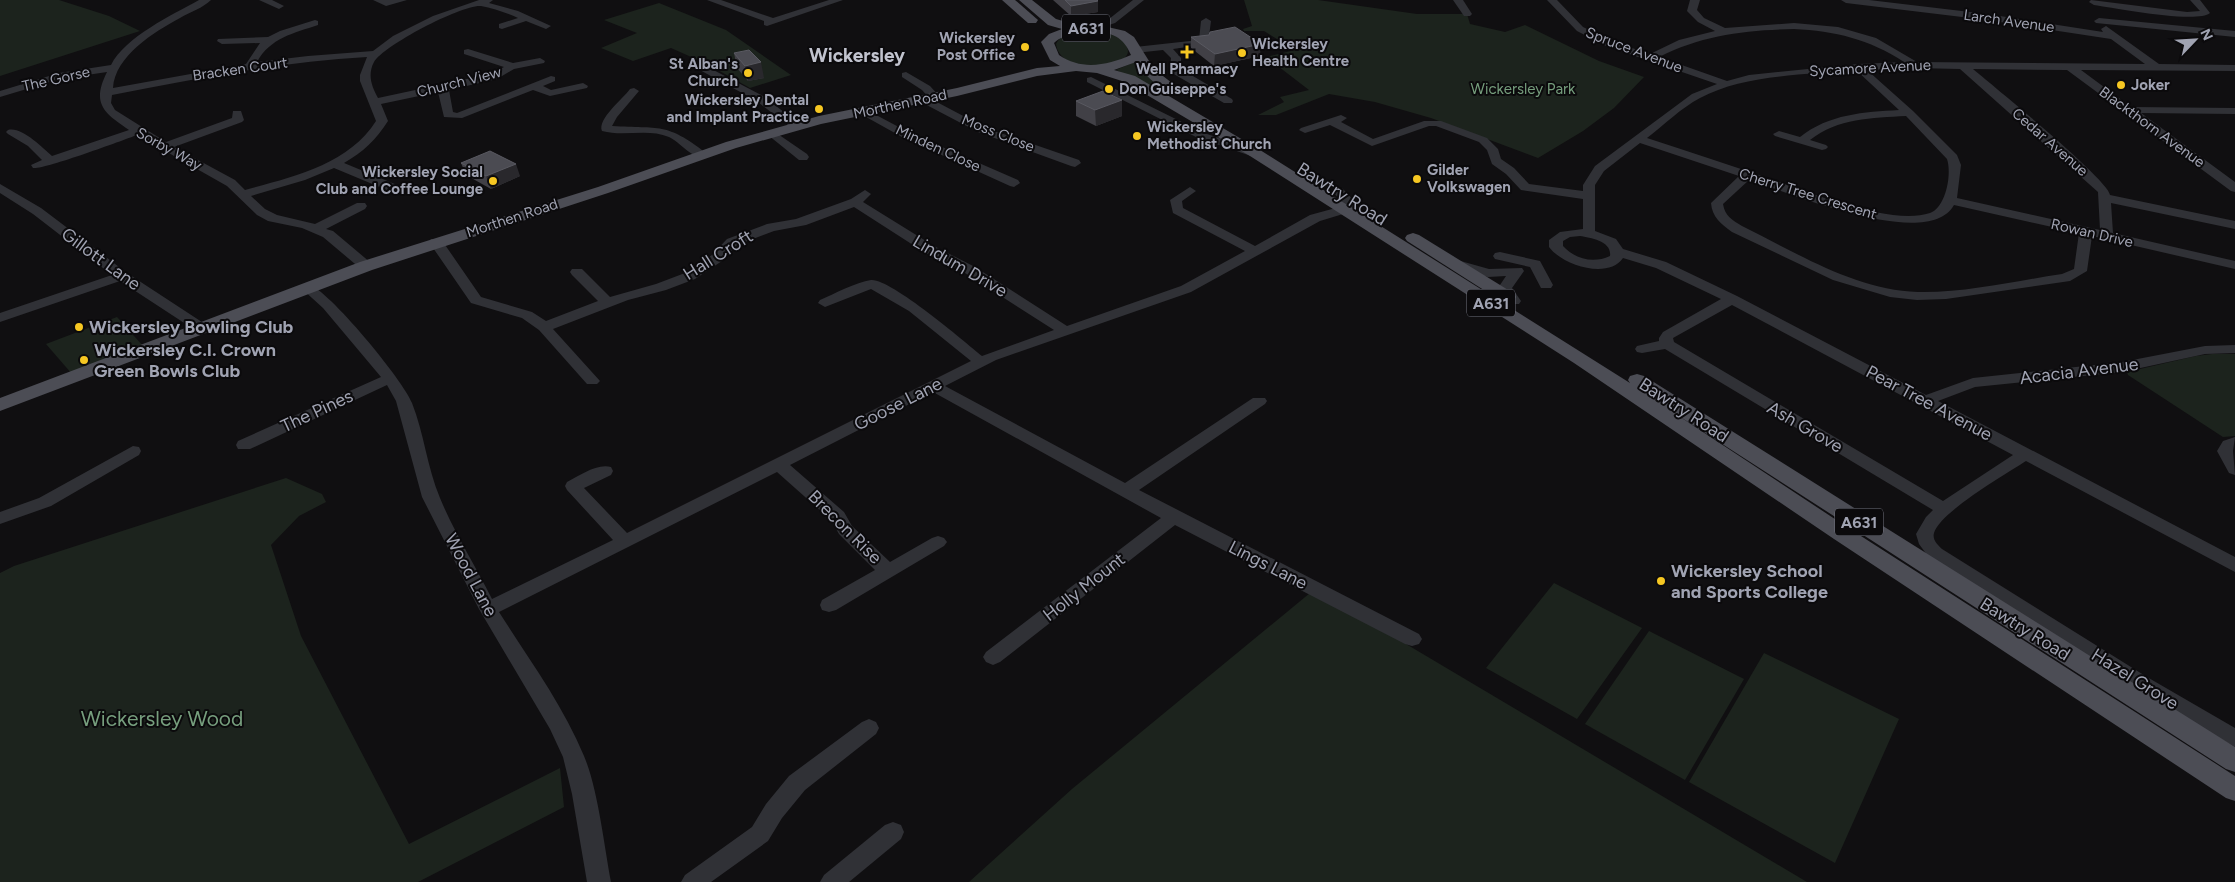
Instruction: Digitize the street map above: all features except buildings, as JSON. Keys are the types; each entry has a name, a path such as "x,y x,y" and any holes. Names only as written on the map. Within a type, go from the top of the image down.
{"main road":[{"name":"A631","path":"1008,0 1035,23 1054,56 1061,62 1079,68 1119,65 1134,48 1110,30 1091,28 1077,29 1059,34 1047,42"},
{"name":"A631","path":"1025,0 1052,22 1077,29"},
{"name":"Bawtry Road","path":"1134,48 1149,72 1160,81 1333,196 1344,210 1581,359 1842,534 2235,790"},
{"path":"1037,72 1045,67 1054,56"},
{"name":"Morthen Road","path":"0,405 366,266 796,126 929,98 1037,72 1079,68"},
{"name":"Bawtry Road","path":"1098,68 1130,79 1255,153 1453,262 2235,761"}],"street":[{"path":"106,92 113,68 126,52 156,27 206,0"},
{"path":"264,0 279,6"},
{"path":"379,4 402,0"},
{"path":"712,0 770,22 838,0"},
{"path":"1091,28 1107,23 1119,16 1138,0"},
{"path":"1458,0 1467,14"},
{"name":"Spruce Avenue","path":"1552,0 1580,29 1610,44 1727,84"},
{"path":"1695,0 1692,11 1696,16 1727,32"},
{"name":"Larch Avenue","path":"1846,0 1987,17 2112,36"},
{"path":"2156,67 2112,36 2099,21 2093,1 2187,16 2205,13 2195,0"},
{"path":"244,194 302,177 335,164 362,144 380,127 382,121 377,102 366,86 365,76 369,62 375,54 398,36 413,28 484,1 546,26"},
{"path":"1119,16 1134,48 1166,47 1204,42 1206,21"},
{"path":"502,26 527,18"},
{"path":"2099,21 2235,34"},
{"path":"249,68 255,53 268,40 315,23"},
{"path":"1652,57 1682,43 1727,32 1796,26 1831,29 1871,40 1915,64"},
{"path":"222,41 253,38 268,40"},
{"path":"1166,47 1176,58 1174,68 1176,71 1228,101"},
{"path":"455,54 471,50 506,62 511,67"},
{"name":"Bracken Court","path":"106,92 201,75 323,57 375,54"},
{"name":"Church View","path":"377,102 493,77 511,67 540,61"},
{"name":"Sycamore Avenue","path":"1590,233 1589,185 1600,169 1696,96 1727,84 1770,75 1915,64 2235,68"},
{"name":"Cedar Avenue","path":"1961,64 2085,172 2104,191 2105,198"},
{"name":"Blackthorn Avenue","path":"2069,66 2235,188"},
{"path":"702,67 759,98 796,126"},
{"path":"1858,67 1953,158 1955,165 1950,200"},
{"name":"The Gorse","path":"0,94 59,76 113,68"},
{"name":"Moss Close","path":"906,76 926,88 929,98 982,130 1074,163"},
{"path":"443,88 448,115 458,116 551,79"},
{"name":"Bawtry Road","path":"1091,80 1200,135 1255,153"},
{"path":"533,86 550,93 583,86"},
{"path":"634,91 626,104 608,122 606,129 665,131 702,156"},
{"name":"Sorby Way","path":"106,92 106,103 111,112 138,131 230,183 262,212 272,218 315,228 328,234 366,266"},
{"path":"2129,110 2235,111"},
{"name":"Minden Close","path":"862,111 906,135 1014,183"},
{"path":"1802,141 1822,126 1840,119 1862,115 1908,113"},
{"path":"1174,121 1192,115"},
{"path":"165,146 238,117 251,123"},
{"path":"1305,130 1336,119 1372,143"},
{"path":"1357,148 1428,123 1436,123 1474,136 1489,145 1496,160 1526,187 1589,196"},
{"path":"37,166 138,131"},
{"path":"12,132 32,144 50,161"},
{"path":"772,134 803,157"},
{"path":"1780,134 1822,147"},
{"name":"Cherry Tree Crescent","path":"1639,140 1841,207 1882,217 1910,219 1933,216 1943,212 1949,206 1950,200"},
{"path":"335,164 398,190"},
{"path":"1747,176 1717,203 1719,214 1723,219 1737,229 1836,277 1893,295 1931,297 2065,278 2080,271 2086,232"},
{"name":"Gillott Lane","path":"0,188 37,211 122,276 203,329"},
{"path":"1190,191 1176,200 1177,210 1255,251"},
{"name":"Goose Lane","path":"1315,218 1333,196"},
{"name":"Lindum Drive","path":"801,222 860,198 929,249 970,270 1065,331"},
{"path":"2107,236 2105,198 2235,225"},
{"name":"Rowan Drive","path":"1950,200 2235,265"},
{"path":"315,228 361,206"},
{"name":"Goose Lane","path":"488,609 981,362 1186,289 1315,218 1344,210"},
{"name":"Hall Croft","path":"544,327 608,303 690,276 717,258 732,242 760,230 801,222"},
{"path":"1494,256 1549,259 1602,264 1616,258 1618,252 1616,247 1609,240 1590,233 1570,233 1561,236 1556,240 1556,247 1549,259 1544,288"},
{"path":"436,242 476,300 527,315 544,327 592,381"},
{"name":"Pear Tree Avenue","path":"1618,252 1662,265 1732,299 2235,566"},
{"path":"1453,262 1488,273 1516,271 1549,259"},
{"path":"1514,301 1506,288 1507,283 1516,271"},
{"path":"577,272 608,303"},
{"path":"0,318 122,276"},
{"path":"825,303 872,284 914,308 981,362"},
{"name":"Wood Lane","path":"308,288 328,305 390,378 404,401 431,497 488,609 558,724 574,757 600,882"},
{"path":"1642,349 1667,344 1666,338 1668,335 1732,299"},
{"name":"Ash Grove","path":"1667,344 1944,508"},
{"name":"Acacia Avenue","path":"1925,401 1973,383 2122,368 2205,350 2235,350"},
{"name":"The Pines","path":"244,445 390,378"},
{"name":"Lings Lane","path":"933,386 1174,517 1412,639"},
{"path":"1126,491 1259,401"},
{"path":"2235,442 2229,445 2225,451 2235,469"},
{"path":"0,518 45,502 114,470 134,451"},
{"name":"Hazel Grove","path":"2024,454 1944,508 1926,530 1925,538 1929,546 1936,554 2140,683 2235,738"},
{"name":"Brecon Rise","path":"778,464 838,516 845,530 888,571"},
{"path":"605,471 573,486 625,542"},
{"name":"Holly Mount","path":"993,657 1174,517"},
{"name":"Brecon Rise","path":"829,605 938,542"},
{"path":"693,882 760,834 774,811 797,783 869,728"},
{"path":"832,882 894,832"}],"green space":[{"path":"0,0 59,0 109,16 140,31 0,76"},
{"name":"Wickersley Park","path":"1244,0 1318,0 1417,14 1467,14 1470,24 1505,32 1525,25 1599,61 1644,77 1614,108 1583,131 1538,158 1431,118 1375,102 1329,94 1276,115 1258,115 1284,102 1280,97 1309,90 1266,57 1295,50 1264,31 1244,31 1243,29 1252,26"},
{"path":"659,3 726,30 791,75 750,88 707,64 671,48 633,61 601,48 637,33 604,20"},
{"path":"1090,31 1119,37 1126,45 1128,51 1126,56 1114,63 1083,66 1065,59 1059,53 1056,44 1062,37 1071,33"},
{"path":"1132,63 1137,63 1146,75 1157,83 1149,85 1116,70"},
{"name":"Wickersley C.I. Crown Green Bowls Club","path":"117,317 143,346 72,374 46,344"},
{"path":"2235,354 2235,436 2223,437 2128,375 2127,372 2196,356"},
{"name":"Wickersley Wood","path":"286,478 322,494 326,502 299,516 271,545 301,636 409,844 560,768 564,807 418,882 0,882 0,573 14,566"},
{"path":"1554,583 1642,628 1577,719 1486,668"},
{"path":"1310,593 1401,641 1807,882 969,882 1072,789"},
{"path":"1649,631 1744,679 1685,780 1585,724"},
{"path":"1764,653 1899,719 1835,863 1689,782"}],"place":[{"name":"Wickersley Post Office","path":"1025,47"},
{"name":"Well Pharmacy","path":"1187,52"},
{"name":"Wickersley Health Centre","path":"1242,53"},
{"name":"St Alban's Church","path":"748,73"},
{"name":"Joker","path":"2121,85"},
{"name":"Don Guiseppe's","path":"1109,89"},
{"name":"Wickersley Dental and Implant Practice","path":"819,109"},
{"name":"Wickersley Methodist Church","path":"1137,136"},
{"name":"Gilder Volkswagen","path":"1417,179"},
{"name":"Wickersley Social Club and Coffee Lounge","path":"493,181"},
{"name":"Wickersley Bowling Club","path":"79,327"},
{"name":"Wickersley C.I. Crown Green Bowls Club","path":"84,360"},
{"name":"Wickersley School and Sports College","path":"1661,581"}],"district":[{"name":"Wickersley","path":"857,55"}]}
